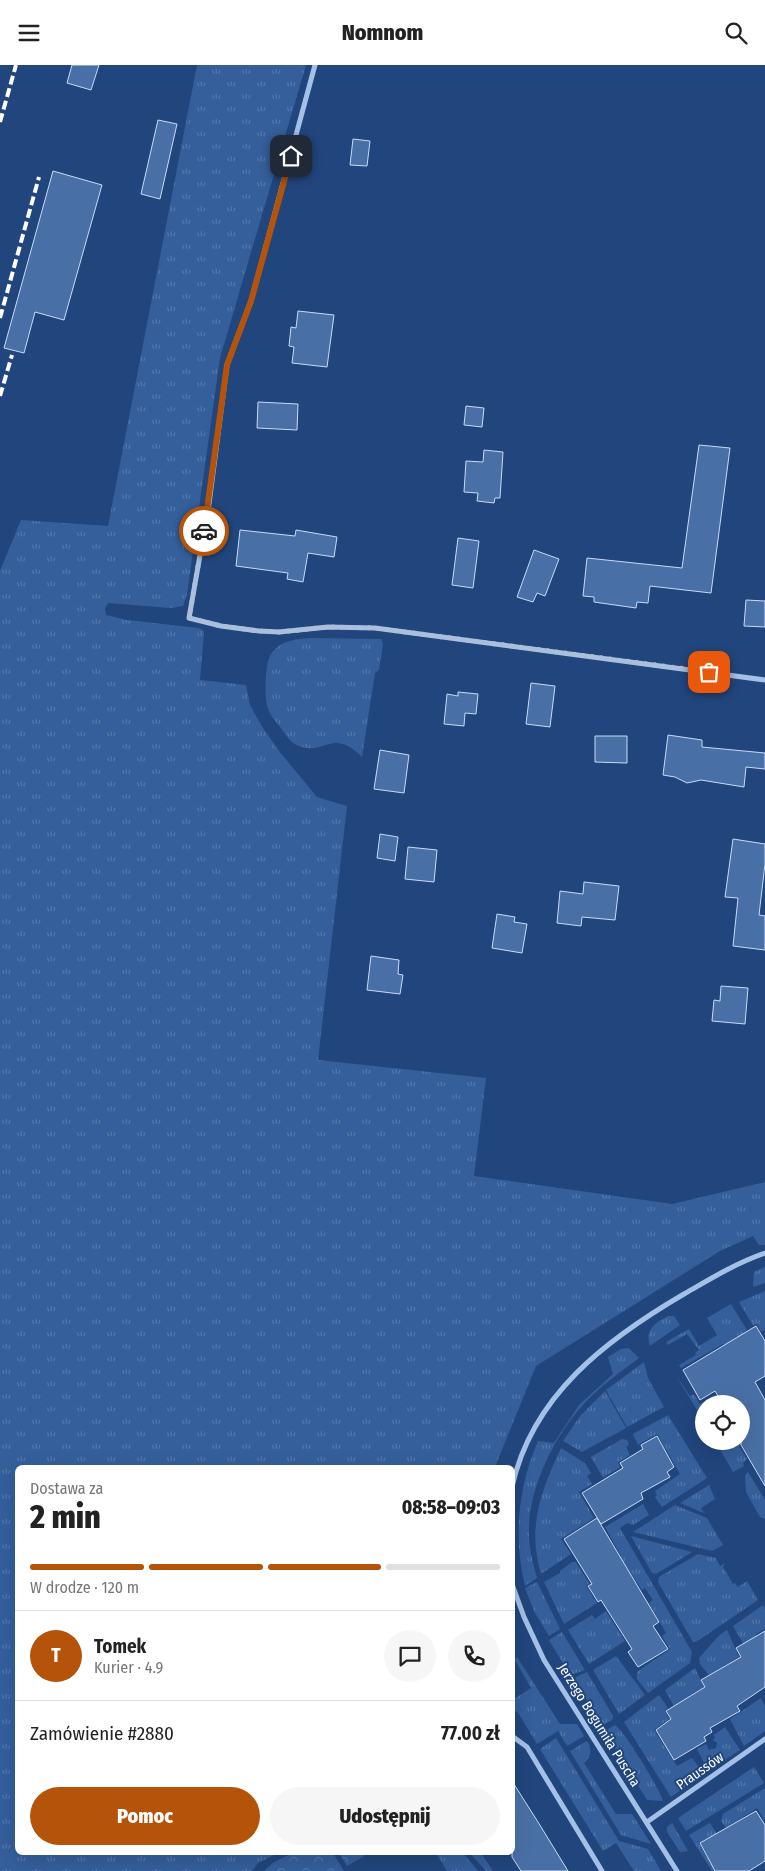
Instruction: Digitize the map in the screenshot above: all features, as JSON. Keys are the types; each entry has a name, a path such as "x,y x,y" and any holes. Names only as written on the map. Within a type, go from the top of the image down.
{"street":[{"path":"315,65 251,301 227,365 209,503 189,618 221,626 259,631 279,632 328,627 375,628 765,679"},
{"path":"515,1478 524,1449 541,1415 562,1387 588,1361 630,1329 672,1301 730,1268 765,1253"},
{"name":"Jerzego Bogumiła Puscha","path":"515,1592 544,1660 677,1871"},
{"path":"515,1738 527,1747 602,1871"},
{"name":"Praussów","path":"647,1822 765,1739"}],"green space":[{"path":"197,65 306,65 220,358 187,594 183,606 171,608 108,603 105,608 106,615 127,620 199,628 204,631 200,680 246,685 250,705 261,725 279,751 317,797 347,806 318,1060 486,1078 474,1176 672,1204 765,1182 765,1245 759,1245 753,1236 720,1251 536,1366 496,1465 15,1465 15,1855 274,1855 258,1863 252,1871 0,1871 0,571 21,520 108,526"},
{"path":"310,638 381,639 383,644 379,670 375,673 362,757 352,748 343,744 329,744 316,748 296,745 291,742 268,709 266,682 270,656 282,644 293,640"},
{"path":"765,1267 765,1283 753,1287 754,1272"},
{"path":"765,1291 765,1330 761,1332 757,1324 753,1326 739,1302"},
{"path":"731,1304 747,1330 744,1332 747,1337 726,1349 723,1344 681,1368 679,1365 696,1355 695,1353 699,1350 687,1334 668,1345 666,1342 689,1329 699,1346 717,1335 707,1318"},
{"path":"668,1316 674,1316 680,1325 650,1346 649,1335 652,1327"},
{"path":"629,1348 639,1358 602,1387 571,1419 553,1447 539,1478 534,1494 529,1525 531,1552 537,1578 525,1586 519,1549 520,1512 526,1476 538,1441 554,1443 579,1405 613,1374 608,1357 621,1349"},
{"path":"644,1362 648,1378 664,1407 627,1427 606,1390"},
{"path":"676,1375 690,1396 694,1394 695,1396 695,1407"},
{"path":"605,1391 626,1428 582,1452 563,1441 580,1416"},
{"path":"668,1415 707,1478 662,1507 655,1497 657,1495 655,1491 680,1474 657,1434 638,1445 633,1434"},
{"path":"622,1439 627,1440 629,1444 626,1447 630,1455 618,1462 620,1467 603,1478 591,1457"},
{"path":"561,1448 585,1463 591,1473 587,1476 592,1484 579,1492 594,1518 561,1539 571,1554 541,1574 535,1540 538,1509 547,1479"},
{"path":"720,1450 741,1450 747,1459 743,1463 744,1466 733,1472"},
{"path":"748,1472 765,1500 765,1519 760,1517 746,1492 745,1475"},
{"path":"709,1485 715,1499 701,1508 704,1513 680,1503"},
{"path":"643,1504 649,1515 633,1525 627,1523 620,1528 692,1652 690,1663 648,1693 637,1679 637,1672 670,1649 662,1636 666,1633 649,1603 653,1600 645,1588 642,1590 620,1557 605,1527"},
{"path":"675,1505 707,1518 723,1545 712,1551 633,1532"},
{"path":"631,1536 692,1552 656,1574 652,1573"},
{"path":"698,1554 716,1558 720,1566 725,1563 723,1567 733,1584 735,1583 738,1587 747,1581 758,1600 696,1642 693,1642 658,1582 659,1577"},
{"path":"572,1562 576,1562 589,1583 586,1586 597,1603 564,1624 544,1582 560,1573"},
{"path":"537,1582 560,1629 549,1636 534,1611 525,1588"},
{"path":"763,1605 765,1609 765,1629 756,1634 758,1639 745,1647 733,1626"},
{"path":"606,1611 625,1641 589,1664 568,1630 592,1615 595,1619"},
{"path":"727,1630 739,1657 724,1666 725,1670 711,1678 700,1664 699,1658"},
{"path":"562,1632 585,1670 570,1675 549,1640"},
{"path":"616,1656 645,1695 619,1714 593,1670"},
{"path":"517,1657 560,1724 577,1724 584,1736 567,1746 558,1731 537,1744 517,1711 515,1712 515,1698 531,1688 515,1660"},
{"path":"695,1668 704,1687 689,1696 691,1701 676,1710 665,1690"},
{"path":"587,1672 613,1716 613,1719 603,1725 574,1681 576,1677"},
{"path":"659,1695 668,1708 665,1710 669,1719 654,1730 677,1766 692,1758 704,1774 671,1797 624,1722"},
{"path":"761,1698 765,1706 765,1731 744,1746 730,1719"},
{"path":"615,1725 626,1737 656,1785 663,1801 647,1800 605,1731"},
{"path":"725,1727 740,1750 708,1771 697,1749 706,1744 709,1750 716,1748 717,1743 713,1740 715,1738 714,1735"},
{"path":"556,1738 619,1841 648,1849 661,1871 634,1871 616,1843 603,1851 540,1749"},
{"path":"587,1741 590,1752 589,1758 584,1763 616,1814 632,1814 651,1844 621,1835 570,1751"},
{"path":"754,1767 764,1783 686,1831 678,1818"},
{"path":"765,1788 765,1821 757,1808 726,1828 721,1821 723,1814"},
{"path":"672,1823 688,1851 680,1852 667,1832 667,1827"},
{"path":"710,1823 717,1834 699,1843 710,1863 720,1868 712,1871 689,1835"},
{"path":"289,1855 334,1855 344,1871 264,1871 274,1862"},
{"path":"340,1855 364,1856 347,1866"},
{"path":"437,1855 465,1855 478,1871 447,1871"},
{"path":"472,1855 482,1855 493,1871 486,1871"}],"building":[{"path":"72,65 99,65 91,90 67,83"},
{"path":"158,120 177,124 160,199 141,194"},
{"path":"353,139 370,141 367,166 350,165"},
{"path":"53,171 102,185 64,320 35,312 24,353 4,348"},
{"path":"298,311 334,315 327,367 292,363 294,347 289,346 291,327 296,328"},
{"path":"258,402 298,404 297,430 257,428"},
{"path":"466,406 484,408 482,427 464,425"},
{"path":"699,445 730,448 711,593 650,586 648,603 637,602 636,608 594,602 594,597 583,596 587,558 682,568"},
{"path":"484,450 503,452 500,498 495,498 494,503 477,501 478,493 464,492 466,461 483,462"},
{"path":"240,530 295,536 296,530 337,537 334,557 308,553 303,582 287,579 288,573 236,566"},
{"path":"458,538 479,541 473,588 452,585"},
{"path":"534,550 559,559 545,596 537,593 533,602 517,597"},
{"path":"746,600 765,601 765,627 744,626"},
{"path":"531,683 555,686 550,727 526,724"},
{"path":"458,692 478,694 476,714 465,713 464,726 444,724 447,694 458,696"},
{"path":"668,735 702,740 702,747 765,753 765,769 746,767 744,787 701,780 687,783 675,777 663,775"},
{"path":"595,736 627,736 627,763 595,762"},
{"path":"380,750 409,755 404,793 374,789"},
{"path":"380,834 398,837 395,861 377,858"},
{"path":"733,839 765,844 765,864 759,915 765,916 765,950 733,946 738,898 725,897"},
{"path":"408,847 437,850 434,882 405,879"},
{"path":"584,882 619,886 615,920 582,917 581,926 557,923 560,891 583,894"},
{"path":"497,914 515,917 514,922 527,924 522,953 492,948"},
{"path":"371,956 399,960 398,974 403,975 400,994 367,990"},
{"path":"721,986 748,988 745,1024 712,1021 714,1000 720,1001"},
{"path":"756,1326 765,1341 765,1376 755,1382 765,1400 765,1486 744,1450 750,1450 750,1395 717,1395 715,1391 708,1395 697,1395 683,1370"},
{"path":"657,1436 674,1467 667,1472 670,1477 641,1493 643,1499 601,1524 582,1493 623,1468 620,1463 643,1449 641,1445"},
{"path":"597,1518 659,1622 653,1626 668,1649 638,1667 628,1652 632,1649 601,1600 598,1602 588,1586 592,1584 564,1539"},
{"path":"765,1631 765,1687 737,1706 740,1711 710,1728 712,1732 704,1737 706,1741 674,1760 656,1730 671,1719 666,1711 705,1687 701,1680 741,1657 736,1648"},
{"path":"515,1786 568,1871 521,1871 512,1855 515,1855"},
{"path":"756,1811 765,1825 765,1861 749,1871 715,1871 700,1843"}],"railway":[{"path":"0,122 16,65"},
{"path":"0,318 39,177"},
{"path":"0,396 12,355"}],"way so far":[{"path":"204,531 189,618 221,626 259,631 279,632 328,627 375,628 522,649 709,672"}],"route":[{"path":"204,531 227,365 251,301 291,156"}]}
